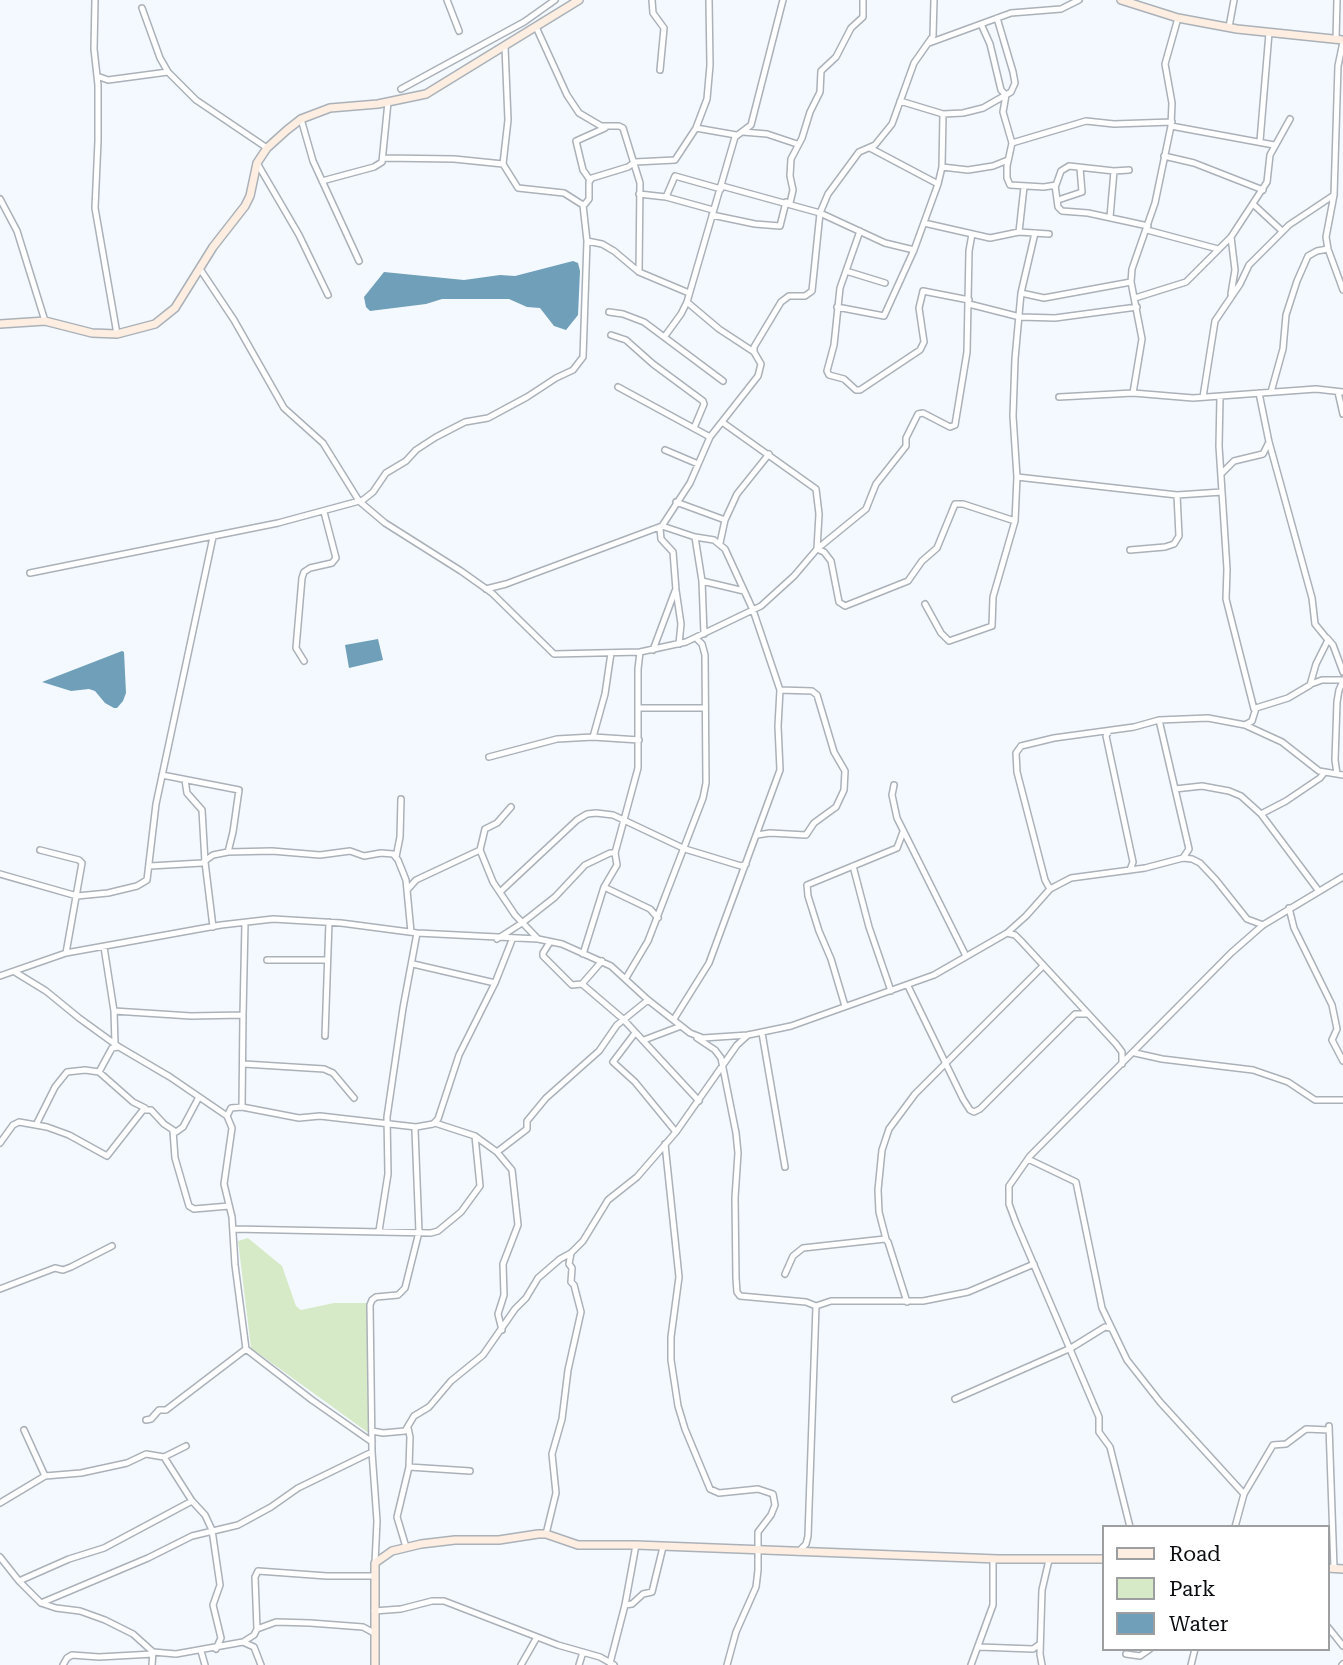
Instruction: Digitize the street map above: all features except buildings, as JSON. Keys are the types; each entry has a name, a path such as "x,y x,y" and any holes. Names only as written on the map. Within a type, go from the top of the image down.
{"street":[{"path":"95,0 98,168 95,208 117,334"},
{"path":"447,0 459,30"},
{"path":"401,89 524,22 555,0"},
{"path":"0,324 45,321 92,333 117,334 141,329 161,320 181,300 245,206 250,196 257,163 267,148 301,119 330,108 388,102 426,94 579,0"},
{"path":"652,0 653,13 664,28 660,70"},
{"path":"590,180 635,162 675,160 696,128 707,99 710,65 709,0"},
{"path":"696,128 736,135 751,125 783,0"},
{"path":"639,194 666,197 755,224 780,226 793,190 791,159 820,92 822,67 836,57 850,28 863,17 863,0"},
{"path":"754,352 781,302 789,296 808,295 812,292 820,213 828,194 859,152 879,141 892,124 914,63 929,43 935,26 934,0"},
{"path":"929,43 997,18 1030,10 1061,9 1079,0"},
{"path":"1121,0 1178,18 1269,33 1341,41"},
{"path":"1229,27 1234,0"},
{"path":"1337,0 1341,41 1338,66 1338,130 1334,195 1326,237 1342,288"},
{"path":"142,8 160,58 168,72 196,100 267,148"},
{"path":"900,101 943,114 972,112 1006,96 1016,83 997,18"},
{"path":"1133,393 1142,339 1131,282 1132,269 1147,228 1171,124 1172,103 1165,64 1178,18"},
{"path":"981,24 1001,90 1006,96"},
{"path":"536,27 573,106 579,113 605,128"},
{"path":"1260,141 1269,33"},
{"path":"505,47 508,120 503,164 518,187 564,193 583,205"},
{"path":"97,76 108,80 168,72"},
{"path":"1006,96 1003,112 1012,143 1008,160 1008,183 1024,187 1055,185"},
{"path":"1337,99 1343,108"},
{"path":"322,181 379,165 383,158 388,102"},
{"path":"837,307 884,316 914,250 938,184 942,167 943,114"},
{"path":"301,119 322,181 359,261"},
{"path":"1135,298 1186,282 1231,237 1267,182 1270,155 1290,119"},
{"path":"1012,143 1086,121 1171,124 1274,145"},
{"path":"583,205 589,199 590,180 583,170 576,141 605,128 620,125 624,128 635,162 639,194 639,272"},
{"path":"743,132 767,134 797,144"},
{"path":"665,336 687,302 736,135"},
{"path":"870,148 938,184"},
{"path":"1164,156 1205,167 1263,190"},
{"path":"383,158 454,159 503,164"},
{"path":"942,167 968,170 993,166 1008,160"},
{"path":"257,163 299,235 328,295"},
{"path":"1129,170 1069,166 1063,169 1055,185 1058,207 1062,211 1110,217 1218,249"},
{"path":"1058,200 1082,192 1080,167"},
{"path":"1110,217 1114,171"},
{"path":"666,197 675,176 788,203 820,213 885,243 914,250"},
{"path":"1019,232 1024,187"},
{"path":"1203,397 1215,321 1240,285 1249,265 1282,230 1334,195"},
{"path":"0,199 17,231 45,321"},
{"path":"1253,204 1282,230"},
{"path":"30,573 213,537 324,512 359,501 373,492 386,473 436,437 465,422 488,418 578,366 583,357 587,241 583,205"},
{"path":"925,223 990,238 1019,232 1049,234"},
{"path":"860,232 840,288 834,345 827,373 844,379 856,390 914,356 923,346 919,308 923,290 1020,317 1074,317 1137,307"},
{"path":"925,604 941,633 949,641 990,628 992,623 995,590 1015,521 1015,359 1021,293 1035,233"},
{"path":"200,269 234,320 285,408 323,443 359,501 385,523 461,570 486,589 510,609 554,654 640,652 696,638 753,610 773,596 817,549 866,509 876,484 906,446 906,438 918,414 923,413 950,427 955,425 967,352 969,251 972,234"},
{"path":"1231,237 1235,271 1231,297"},
{"path":"587,241 602,244 639,272 689,293"},
{"path":"1271,392 1283,349 1286,315 1297,281 1308,256 1328,249"},
{"path":"846,271 885,283"},
{"path":"1021,293 1044,298 1131,282"},
{"path":"679,644 681,624 673,552 662,539 661,527 690,483 710,438 758,376 761,364 754,352 687,302"},
{"path":"609,313 634,317 665,336 723,381"},
{"path":"611,335 626,340 653,365 703,401 694,428"},
{"path":"618,387 710,438"},
{"path":"1059,397 1133,393 1181,398 1220,397 1317,388 1340,392 1343,414"},
{"path":"1259,393 1269,442 1309,587 1315,624 1334,645 1343,671"},
{"path":"1220,397 1219,446 1227,569 1226,599 1254,709 1252,721 1245,725"},
{"path":"722,422 816,489 819,513 817,549"},
{"path":"1222,473 1234,461 1263,454 1269,442"},
{"path":"665,450 698,464"},
{"path":"720,543 725,520 737,494 769,454"},
{"path":"1017,477 1177,495 1222,492"},
{"path":"1130,550 1174,544 1179,536 1177,495"},
{"path":"676,502 725,520"},
{"path":"817,549 824,552 831,561 839,602 845,606 908,581 922,561 937,548 955,504 963,504 1015,521"},
{"path":"304,661 296,648 302,578 304,572 310,568 332,563 336,558 324,512"},
{"path":"486,589 515,581 661,527 720,543 732,561 753,610 780,690 780,770 709,963 674,1019"},
{"path":"0,874 77,896 108,892 148,880 151,834 162,775 213,537"},
{"path":"626,978 648,942 685,849 706,783 705,655 702,644 705,632 702,582 695,537"},
{"path":"702,582 744,591"},
{"path":"653,650 676,590"},
{"path":"696,638 702,644"},
{"path":"1311,684 1327,638"},
{"path":"583,954 604,887 617,865 615,853 635,781 639,740 640,652"},
{"path":"593,737 605,694 611,653"},
{"path":"1050,889 1017,772 1016,752 1021,746 1110,732 1159,720 1208,718 1245,725 1282,742 1324,773 1340,774 1337,702 1343,680 1322,680 1288,698 1254,709"},
{"path":"757,835 806,835 814,823 836,807 844,790 845,771 834,752 814,692 780,690"},
{"path":"638,708 705,708"},
{"path":"1159,720 1188,849 1184,858"},
{"path":"1110,732 1106,736 1133,862 1129,870"},
{"path":"489,757 557,739 593,737 639,740"},
{"path":"1261,814 1324,773"},
{"path":"162,775 239,790 228,852"},
{"path":"185,780 187,793 202,810 213,927"},
{"path":"894,785 892,799 903,832 967,956"},
{"path":"1175,789 1202,786 1241,796 1261,814 1318,890"},
{"path":"396,857 400,838 401,799"},
{"path":"511,807 497,823 485,829 480,850 487,871 500,892 522,923 538,939"},
{"path":"500,892 577,820 587,814 614,815 685,849 741,866 746,864"},
{"path":"845,1006 831,959 818,931 806,888 810,883 897,848 903,832"},
{"path":"40,850 81,862 66,953"},
{"path":"408,890 416,880 480,850"},
{"path":"150,866 200,864 213,855 228,852 272,851 320,855 350,851 364,856 382,853 396,857 408,890 414,933 413,964 403,1008 386,1124 388,1174 379,1231"},
{"path":"497,939 555,897 585,865 610,852 615,853"},
{"path":"695,1036 703,1038 762,1033 791,1026 908,986 1007,933 1050,889 1071,878 1129,870 1184,858 1200,863 1247,919 1263,925"},
{"path":"853,866 869,927 891,991"},
{"path":"1130,1525 1110,1447 1099,1432 1099,1418 1009,1204 1007,1190 1028,1159 1231,953 1263,925 1343,877"},
{"path":"604,887 650,909 657,918"},
{"path":"1289,908 1294,928 1332,1005 1337,1026 1332,1040 1343,1061"},
{"path":"530,930 536,912"},
{"path":"0,976 66,953 273,919 329,922 414,933 512,940 538,939 562,944 602,961 719,1054 737,1142 735,1198 737,1292 740,1296 806,1301 816,1306 831,1301 907,1302 968,1292 1034,1264"},
{"path":"325,1036 329,922"},
{"path":"242,1107 245,923"},
{"path":"1015,926 1015,935"},
{"path":"1007,933 1015,935 1122,1052 1253,1070 1288,1082 1315,1100 1343,1100"},
{"path":"435,1123 448,1094 459,1055 495,983 512,940"},
{"path":"550,942 543,956 572,985 582,984 602,961"},
{"path":"104,947 117,1046"},
{"path":"267,960 326,960"},
{"path":"413,964 495,983"},
{"path":"907,1302 886,1239 878,1201 882,1150 889,1129 915,1094 1043,966"},
{"path":"15,972 46,991 117,1046 170,1077 227,1116 232,1128 224,1184 233,1229 234,1265 246,1349 372,1442"},
{"path":"582,984 623,1019 699,1101"},
{"path":"908,986 970,1110 977,1111 1072,1017 1077,1013 1086,1014"},
{"path":"497,1152 527,1129 527,1121 538,1106 599,1051 623,1019 648,1000"},
{"path":"114,1011 191,1016 243,1015"},
{"path":"644,1040 681,1026"},
{"path":"635,1033 613,1062 635,1082 676,1132"},
{"path":"762,1033 785,1167"},
{"path":"372,1431 400,1432 408,1428 414,1416 429,1407 451,1381 478,1360 542,1273 583,1241 608,1200 637,1177 676,1132 737,1045 748,1035"},
{"path":"99,1072 112,1048 117,1046"},
{"path":"1122,1052 1122,1066"},
{"path":"244,1064 324,1069 333,1073 354,1098"},
{"path":"36,1125 55,1087 67,1072 99,1072 173,1131 180,1131 199,1097"},
{"path":"227,1116 231,1108 242,1107 299,1118 320,1116 416,1127 435,1123 475,1136 497,1152 512,1170 518,1225 503,1264 504,1295 498,1314 502,1330"},
{"path":"0,1143 13,1125 19,1122 69,1135 107,1156 145,1108"},
{"path":"375,1665 374,1577 377,1521 372,1452 370,1305 376,1297 403,1292 419,1232 416,1127"},
{"path":"173,1131 175,1158 189,1206 194,1209 229,1206"},
{"path":"233,1229 438,1231 461,1212 478,1191 480,1179 475,1136"},
{"path":"665,1144 679,1276 671,1337 671,1360 678,1406 710,1489 719,1493 758,1489 773,1494 775,1505 772,1515 758,1532 756,1587 736,1632 727,1665"},
{"path":"1028,1159 1073,1179 1078,1186 1102,1308 1111,1328 1137,1375 1244,1494"},
{"path":"785,1274 793,1256 803,1248 886,1239"},
{"path":"0,1289 55,1268 63,1270 71,1267 112,1245"},
{"path":"546,1534 556,1493 552,1454 562,1419 566,1382 581,1312 571,1282 571,1253"},
{"path":"811,1552 807,1541 816,1306"},
{"path":"955,1399 1071,1348 1105,1327 1111,1328"},
{"path":"146,1420 151,1419 159,1410 166,1410 246,1349"},
{"path":"406,1547 397,1517 409,1467 408,1428"},
{"path":"1236,1525 1244,1494 1273,1445 1286,1444 1306,1429 1329,1428 1330,1568 1343,1569"},
{"path":"24,1430 45,1476"},
{"path":"0,1503 45,1476 81,1474 127,1463 146,1454 164,1457 186,1446"},
{"path":"41,1603 148,1558 192,1536 238,1525 298,1488 372,1452"},
{"path":"164,1457 192,1501 205,1515 212,1530 220,1585 213,1605 221,1638 216,1649"},
{"path":"409,1467 470,1471"},
{"path":"19,1581 69,1559 104,1548 192,1501"},
{"path":"375,1563 382,1556 406,1547 433,1542 487,1541 546,1534 571,1545 636,1545 993,1559 1102,1559"},
{"path":"798,1552 807,1541"},
{"path":"374,1611 444,1601 612,1664 636,1545"},
{"path":"625,1605 632,1604 643,1594 652,1592 663,1547"},
{"path":"0,1557 41,1603 80,1611 105,1620 133,1634 153,1653"},
{"path":"971,1665 993,1605 993,1559"},
{"path":"1042,1665 1042,1590 1049,1560"},
{"path":"62,1665 72,1655 166,1655 216,1649 243,1642 254,1635 257,1629 255,1577 258,1571 374,1577"},
{"path":"257,1629 276,1622 310,1623 363,1627 374,1633"},
{"path":"1329,1628 1343,1646"},
{"path":"521,1665 537,1637"},
{"path":"243,1642 254,1647 261,1665"},
{"path":"979,1647 1032,1649 1040,1644"},
{"path":"201,1651 205,1665"},
{"path":"1126,1654 1140,1656 1147,1651"},
{"path":"579,1665 583,1652"},
{"path":"152,1665 153,1653"}],"green space":[{"path":"248,1238 282,1266 296,1306 301,1310 334,1303 368,1303 370,1434 251,1348 238,1241"}],"water":[{"path":"573,261 578,263 580,271 578,315 566,330 554,326 540,308 527,307 509,299 442,299 426,304 370,311 366,307 364,297 384,272 464,280 500,275 515,276"},
{"path":"378,639 383,660 349,668 345,645"},
{"path":"122,651 126,693 117,708 105,703 95,691 71,691 42,682"}]}
